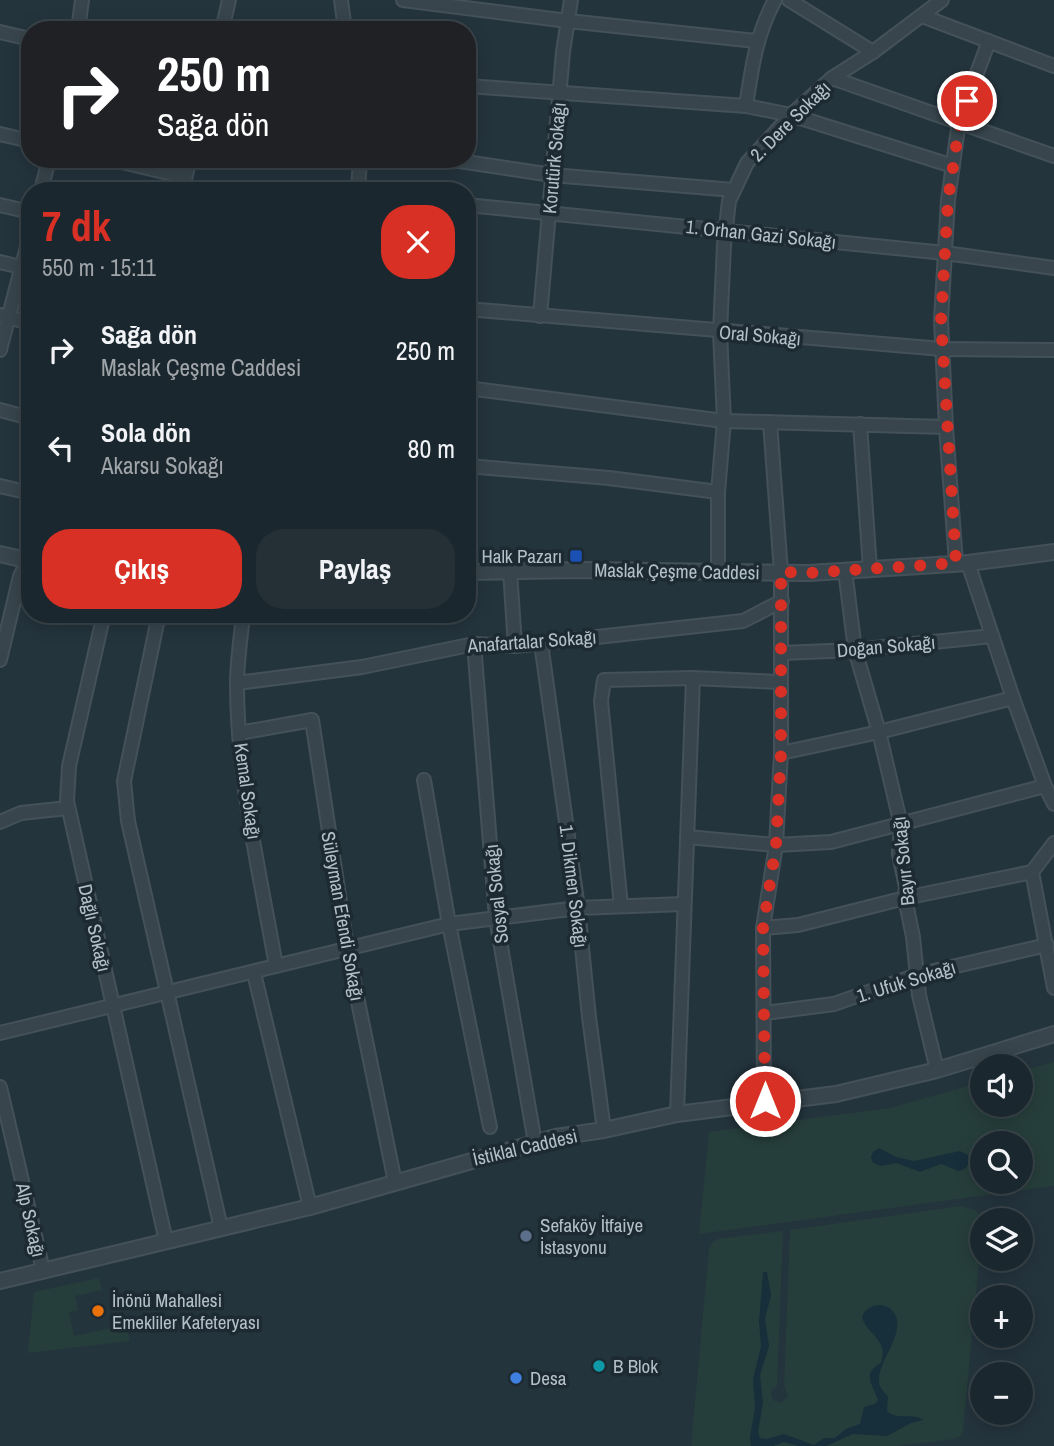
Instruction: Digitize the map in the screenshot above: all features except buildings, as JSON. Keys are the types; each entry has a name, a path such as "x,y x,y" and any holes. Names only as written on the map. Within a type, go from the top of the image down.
{"street":[{"path":"79,21 82,0"},
{"path":"224,21 229,0"},
{"path":"341,0 344,21"},
{"path":"403,0 756,41"},
{"name":"Korutürk Sokağı","path":"540,316 559,94 571,0"},
{"path":"746,106 756,41 775,0"},
{"path":"789,0 873,52"},
{"name":"2. Dere Sokağı","path":"718,572 718,492 724,421 720,332 729,201 747,163 791,115 832,78 873,52 942,0"},
{"path":"922,16 1054,66"},
{"path":"0,32 21,37"},
{"path":"989,41 960,121 953,166 941,320 946,427 962,563 1054,804"},
{"path":"832,78 1054,156"},
{"path":"476,87 746,106 791,115 953,166"},
{"path":"0,134 21,139"},
{"path":"476,163 552,174 734,190"},
{"path":"148,168 186,177"},
{"path":"185,182 188,168"},
{"path":"0,205 21,210"},
{"name":"1. Orhan Gazi Sokağı","path":"476,206 549,215 726,229 1054,268"},
{"path":"0,262 21,267"},
{"path":"0,350 5,316 21,279"},
{"name":"Oral Sokağı","path":"476,310 942,349 1054,350"},
{"path":"476,389 724,421 946,427"},
{"path":"0,410 21,416"},
{"path":"765,1101 763,928 776,845 781,753 782,601 770,422"},
{"path":"860,424 870,569"},
{"path":"476,467 609,478 718,492"},
{"path":"0,486 21,492"},
{"name":"Maslak Çeşme Caddesi","path":"476,572 845,570 962,563 1054,552"},
{"path":"0,554 21,559"},
{"name":"Bayır Sokağı","path":"845,570 855,650 879,732 901,825 898,855 906,887 905,898 917,975 937,1070"},
{"path":"510,571 515,646"},
{"path":"0,660 21,574"},
{"name":"Anafartalar Sokağı","path":"237,682 362,667 474,643 515,646 743,621 782,601"},
{"name":"Dağlı Sokağı","path":"102,623 69,766 68,808 166,1241"},
{"path":"157,623 124,781 128,821 221,1228"},
{"name":"Kemal Sokağı","path":"242,623 237,682 239,733 276,966"},
{"name":"Doğan Sokağı","path":"781,653 855,650 992,636"},
{"name":"Sosyal Sokağı","path":"474,643 496,918 535,1143"},
{"name":"1. Dikmen Sokağı","path":"541,643 578,908 604,1130"},
{"path":"621,906 601,701 604,680 693,678 781,682"},
{"path":"677,1114 693,678"},
{"path":"781,753 879,732 1013,698"},
{"name":"Süleyman Efendi Sokağı","path":"239,733 312,720 347,947 395,1182"},
{"path":"424,780 490,1127"},
{"path":"687,837 776,845 831,842 1045,786"},
{"path":"0,822 22,813 68,808"},
{"path":"763,928 798,925 905,898 1032,872 1054,843"},
{"path":"1032,872 1054,988"},
{"path":"0,1032 450,924 578,908 684,904"},
{"name":"1. Ufuk Sokağı","path":"765,1013 834,1004 917,975 1046,945"},
{"path":"254,973 310,1207"},
{"name":"İstiklal Caddesi","path":"0,1281 310,1207 535,1143 677,1114 836,1094 937,1070 1054,1034"},
{"name":"Alp Sokağı","path":"0,1087 43,1270"}],"green space":[{"path":"1054,1062 1054,1186 1033,1189 1033,1131 970,1131 970,1194 995,1194 699,1234 709,1132 890,1108 970,1085 970,1117 1033,1117 1033,1068"},
{"path":"961,1206 970,1209 970,1271 978,1271 977,1285 970,1285 971,1348 961,1436 896,1446 691,1446 709,1249 718,1239 783,1231 777,1386 772,1389 771,1395 773,1400 781,1403 788,1396 784,1386 790,1230"},
{"path":"99,1278 102,1290 75,1296 78,1310 69,1312 74,1336 126,1325 130,1341 28,1353 34,1292"}],"water":[{"path":"879,1148 896,1157 914,1161 960,1151 968,1155 969,1162 966,1168 959,1171 941,1164 920,1172 896,1163 881,1166 873,1163 871,1157"},
{"path":"763,1272 767,1272 771,1295 765,1319 769,1346 760,1375 763,1403 758,1432 760,1438 767,1439 784,1434 814,1445 824,1438 835,1438 846,1429 860,1424 864,1407 875,1404 878,1400 870,1375 881,1363 882,1348 862,1317 865,1311 875,1305 891,1309 897,1320 895,1336 879,1375 880,1385 888,1397 887,1411 896,1416 923,1420 911,1423 887,1436 853,1434 826,1446 798,1446 784,1442 773,1446 751,1446 755,1408 753,1379 761,1346 759,1321"}],"place":[{"name":"Halk Pazarı","path":"576,556"},
{"name":"Sefaköy İtfaiye İstasyonu","path":"526,1236"},
{"name":"İnönü Mahallesi Emekliler Kafeteryası","path":"98,1311"},
{"name":"B Blok","path":"599,1366"},
{"name":"Desa","path":"516,1378"}],"route":[{"path":"765,1101 763,928 776,845 781,753 781,572 809,573 956,563 941,320 948,200 960,121 967,101"}]}
